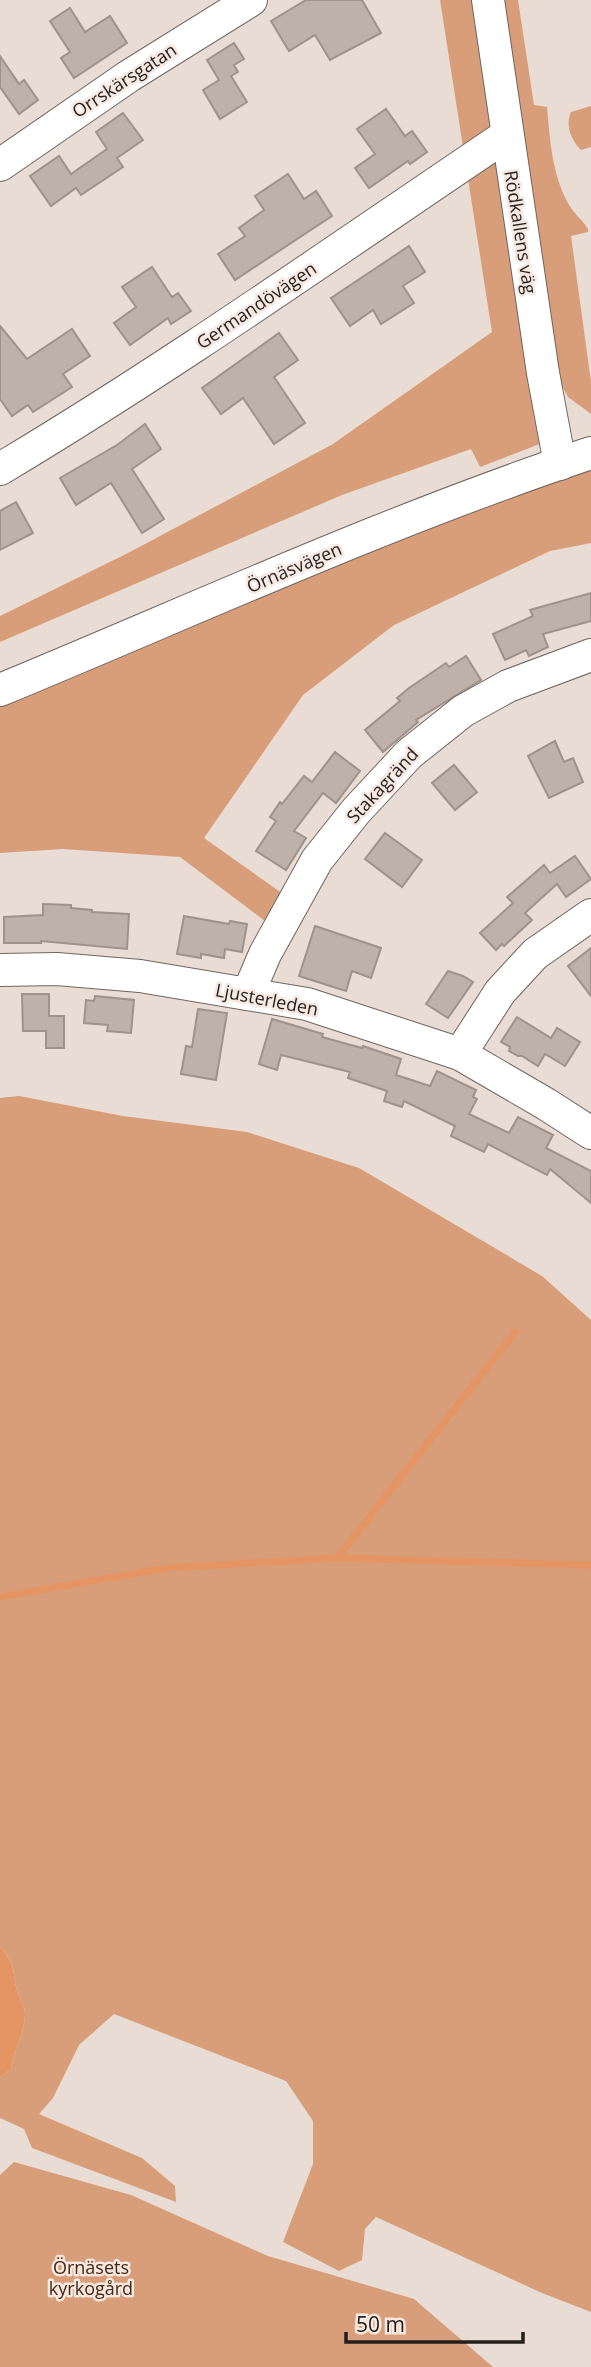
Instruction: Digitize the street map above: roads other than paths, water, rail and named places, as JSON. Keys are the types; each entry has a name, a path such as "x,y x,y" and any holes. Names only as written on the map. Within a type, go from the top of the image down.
{"street":[{"name":"Orrskärsgatan","path":"0,165 129,76 251,0"},
{"name":"Rödkallens väg","path":"488,0 543,373 560,464"},
{"name":"Germandövägen","path":"0,468 72,426 275,293 507,135"},
{"name":"Örnäsvägen","path":"0,690 338,548 464,498 591,453"},
{"name":"Stakagränd","path":"248,994 265,954 317,860 356,811 409,754 463,711 508,687 591,655"},
{"path":"460,1055 500,992 535,954 591,915"},
{"name":"Ljusterleden","path":"0,970 57,970 140,976 307,1004 460,1055 547,1104 591,1133"}],"waterway":[{"path":"337,1558 515,1332"},
{"path":"0,1597 166,1568 337,1558 591,1565"}],"park label":[{"name":"Örnäsets kyrkogård","path":"91,2277"}]}
